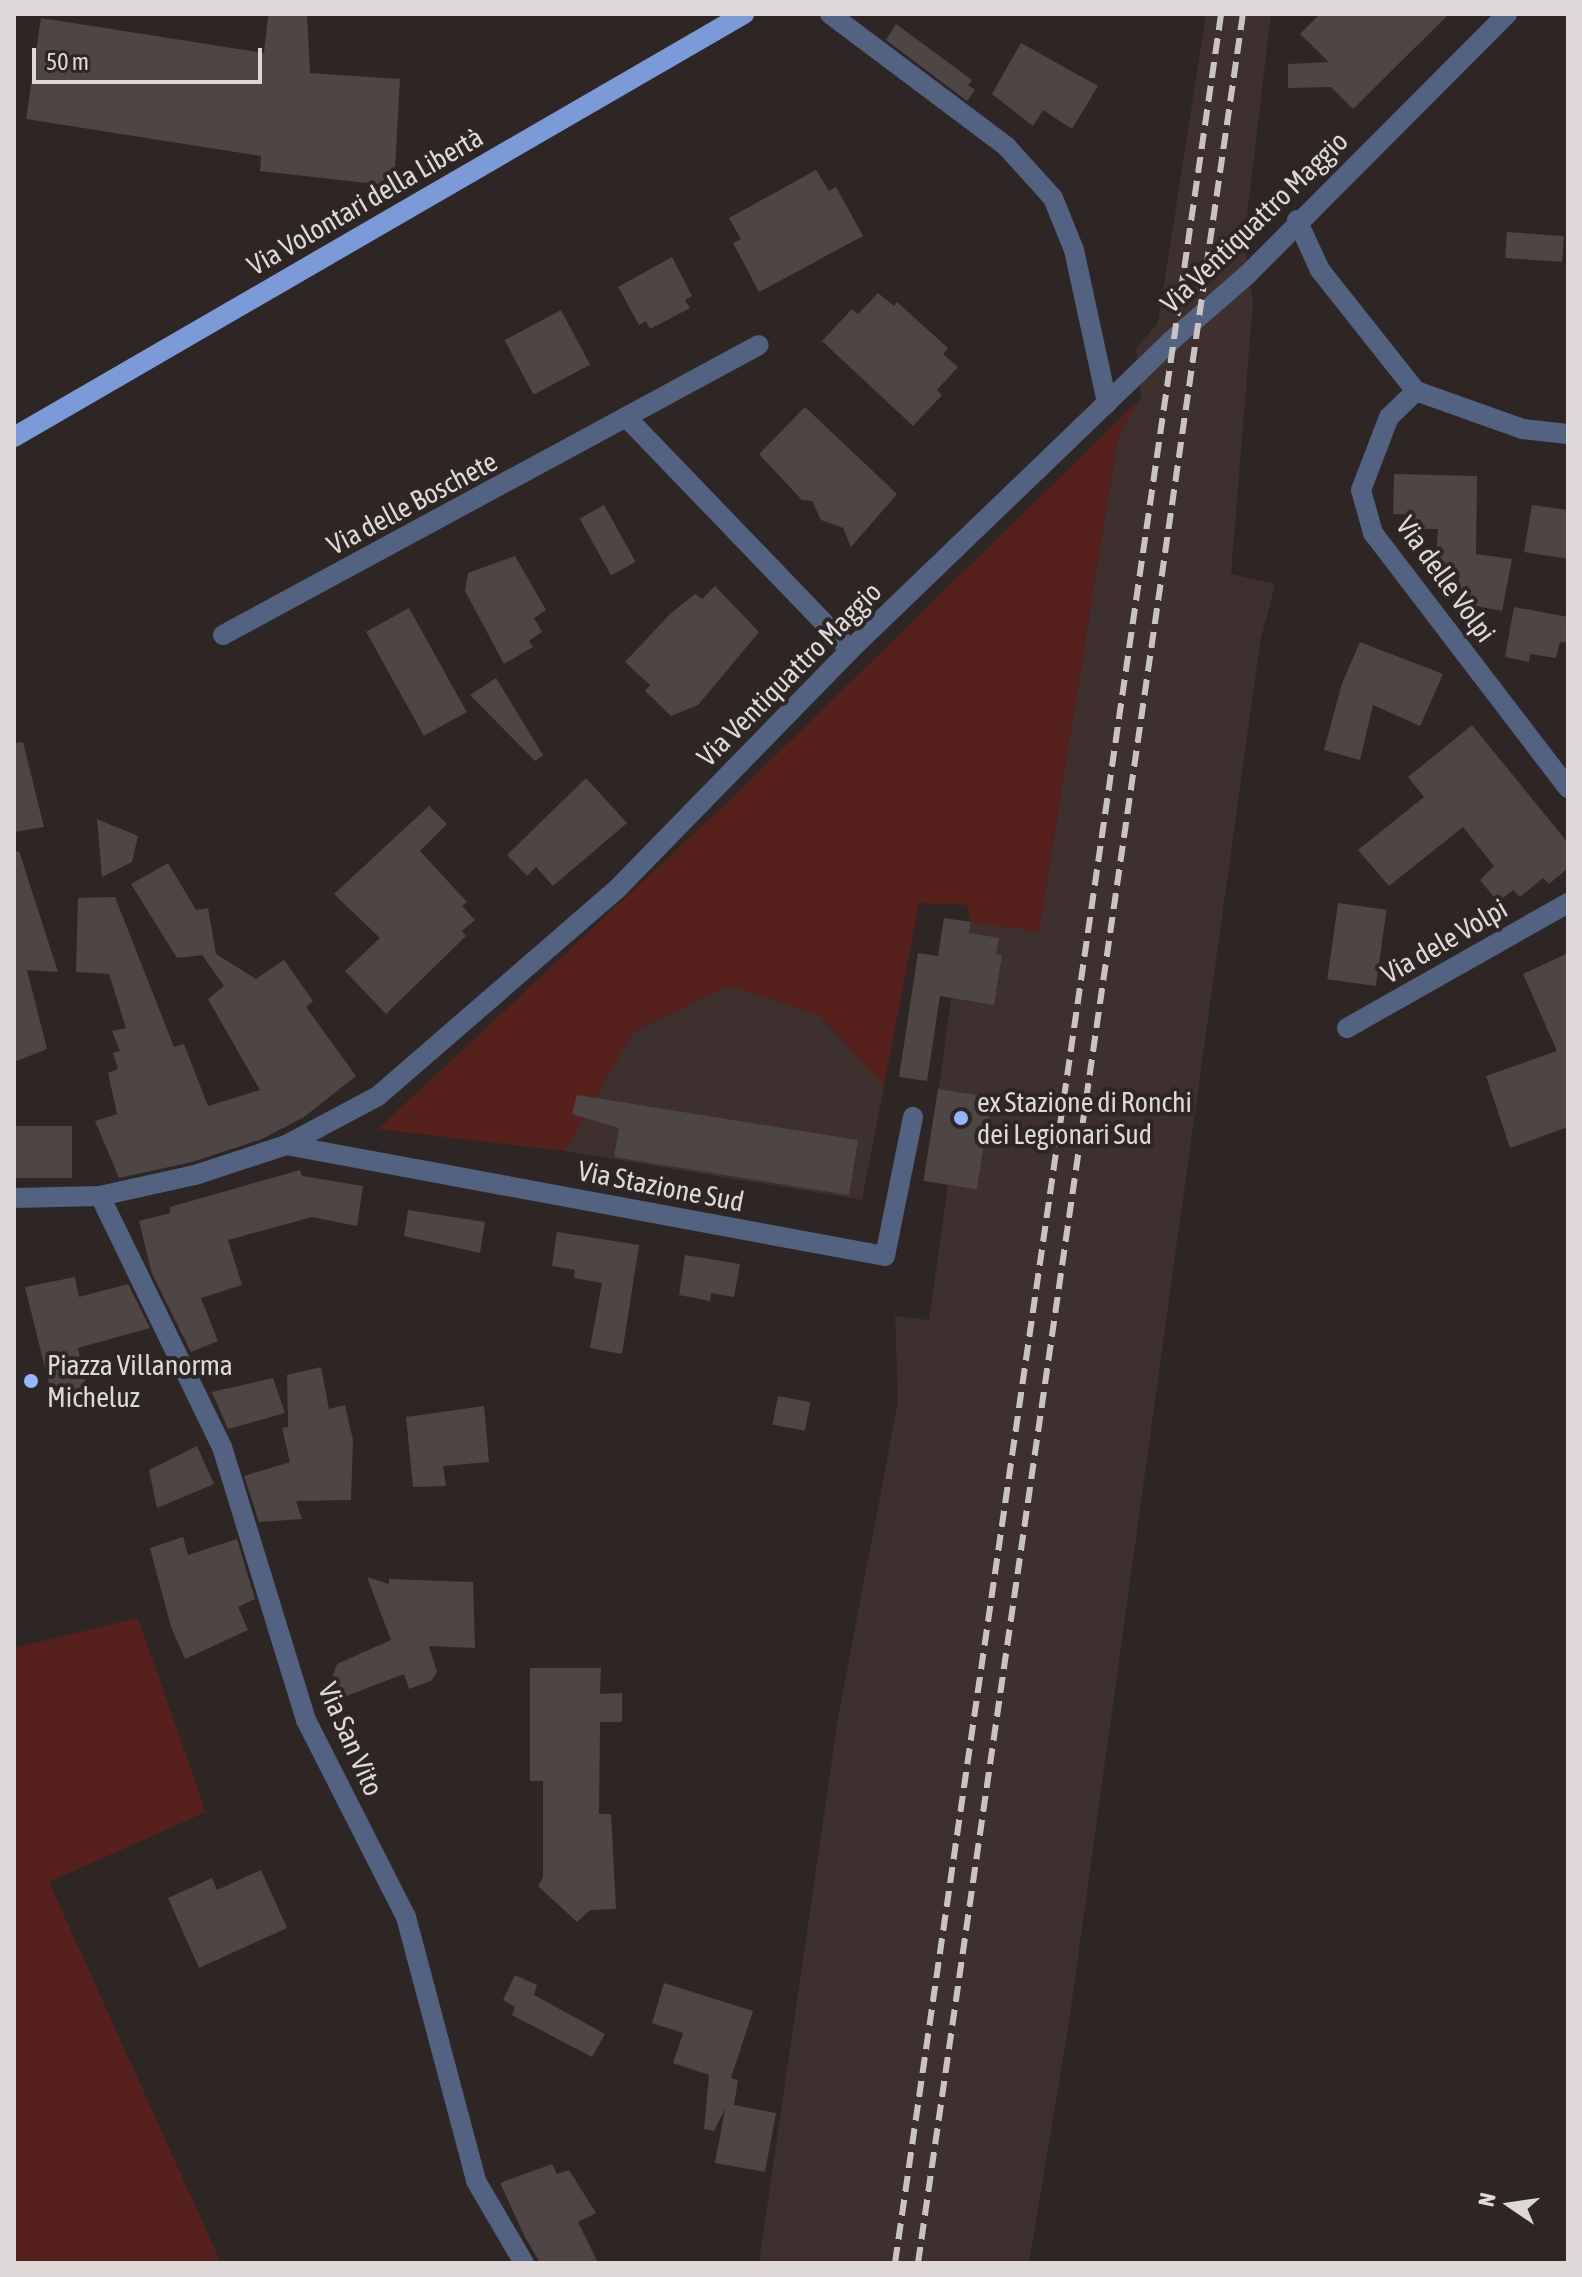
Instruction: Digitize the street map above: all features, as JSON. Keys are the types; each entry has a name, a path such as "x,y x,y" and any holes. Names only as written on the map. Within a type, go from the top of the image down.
{"main road":[{"name":"Via Volontari della Libertà","path":"14,437 744,14"}],"street":[{"path":"830,14 1006,146 1053,198 1074,250 1107,403"},
{"name":"Via Ventiquattro Maggio","path":"14,1198 100,1196 195,1175 286,1145 378,1096 617,889 850,650 1107,403 1248,274 1297,220 1507,14"},
{"path":"1297,220 1320,270 1416,391 1523,429 1568,434"},
{"name":"Via delle Boschete","path":"223,635 628,419 759,345"},
{"name":"Via delle Volpi","path":"1416,391 1389,417 1361,490 1373,533 1568,788"},
{"path":"628,419 850,650"},
{"name":"Via dele Volpi","path":"1347,1028 1568,903"},
{"name":"Via Stazione Sud","path":"286,1145 885,1256 913,1117"},
{"name":"Via San Vito","path":"100,1196 222,1447 306,1720 406,1917 476,2181 524,2263"}],"shaded area":[{"path":"1206,14 1271,14 1244,241 1253,302 1231,574 1275,584 1260,643 1069,2022 1029,2263 759,2263 838,1718 898,1402 895,1316 929,1320 948,1185 926,1181 958,950 967,951 971,922 1039,931 1118,436 1141,398 1136,348 1158,323"},
{"path":"1141,398 1118,436 1039,932 971,922 967,905 919,903 884,1086 819,1015 728,986 634,1031 564,1151 378,1129 734,796"},
{"path":"728,986 819,1015 884,1086 862,1200 564,1151 634,1031"},
{"path":"138,1618 206,1812 49,1882 221,2263 14,2263 14,1648"}],"building":[{"path":"1320,14 1449,14 1353,109 1331,87 1288,88 1288,64 1329,62 1300,34"},
{"path":"307,15 310,73 400,79 394,186 260,171 261,156 26,119 41,18 264,53 268,16"},
{"path":"896,24 972,80 968,85 975,90 967,101 886,40"},
{"path":"1021,43 1098,86 1072,129 1043,110 1033,126 992,94"},
{"path":"816,170 829,191 836,187 863,236 759,292 733,243 741,239 729,218"},
{"path":"1507,232 1564,236 1562,262 1505,258"},
{"path":"672,257 692,296 685,300 690,308 650,329 646,321 639,325 618,287"},
{"path":"878,293 894,306 897,302 948,348 943,354 958,367 937,390 942,395 913,426 822,341 852,309 858,314"},
{"path":"561,310 590,365 534,395 504,340"},
{"path":"805,407 897,494 851,547 843,528 821,520 812,501 802,500 759,454"},
{"path":"1394,474 1477,476 1476,554 1512,559 1502,611 1455,602 1460,574 1435,569 1438,529 1404,529 1404,514 1393,514"},
{"path":"604,505 636,562 611,575 580,519"},
{"path":"1532,505 1568,510 1568,559 1524,552"},
{"path":"515,556 546,610 534,618 542,632 529,641 533,647 504,664 465,591 468,573"},
{"path":"715,586 759,632 698,705 671,716 645,691 650,685 625,662 670,614 695,594 702,599"},
{"path":"1514,607 1568,617 1568,643 1560,642 1556,658 1530,654 1529,662 1505,657"},
{"path":"409,608 467,712 424,736 366,632"},
{"path":"1360,642 1443,674 1420,726 1373,705 1360,760 1324,750 1342,683"},
{"path":"496,678 543,755 535,761 470,695"},
{"path":"1472,725 1568,843 1568,868 1549,884 1543,878 1520,897 1513,890 1498,902 1480,880 1494,866 1463,827 1389,886 1358,850 1424,797 1408,777"},
{"path":"23,742 44,827 14,832 14,743"},
{"path":"586,778 627,823 553,886 536,867 527,876 507,855"},
{"path":"429,806 447,824 420,851 467,902 462,906 475,920 462,931 466,936 386,1014 345,971 380,938 334,894"},
{"path":"97,819 138,836 132,862 102,877"},
{"path":"19,851 58,972 27,970 47,1049 14,1062 14,852"},
{"path":"168,863 196,910 208,908 216,954 256,979 284,960 313,1001 306,1007 356,1076 304,1117 262,1139 192,1162 119,1178 95,1121 117,1114 108,1073 118,1069 113,1053 120,1051 112,1031 126,1028 109,974 76,972 78,898 115,897 174,1047 184,1044 208,1106 260,1090 208,999 224,986 202,955 177,958 131,884"},
{"path":"1338,903 1387,910 1376,986 1327,979"},
{"path":"944,918 971,922 969,933 999,938 996,955 1002,955 994,1005 940,996 927,1081 899,1077 918,953 938,956"},
{"path":"1568,953 1568,1127 1510,1148 1486,1076 1557,1051 1523,974"},
{"name":"ex Stazione di Ronchi dei Legionari Sud","path":"938,1089 991,1097 977,1189 923,1181"},
{"path":"577,1095 858,1140 849,1195 614,1157 619,1128 572,1114"},
{"path":"14,1126 72,1126 72,1178 14,1178"},
{"path":"300,1170 302,1176 363,1186 357,1226 312,1217 228,1240 242,1285 201,1298 218,1341 191,1352 152,1274 139,1221 170,1213 170,1207"},
{"path":"408,1210 485,1222 480,1253 404,1236"},
{"path":"557,1232 639,1245 622,1354 590,1348 602,1283 574,1278 575,1270 552,1266"},
{"path":"685,1255 740,1264 734,1297 711,1293 710,1301 679,1295"},
{"path":"75,1277 79,1297 128,1284 150,1328 78,1348 87,1391 54,1404 25,1287"},
{"path":"321,1367 329,1409 345,1405 353,1440 351,1500 296,1501 302,1519 259,1522 244,1476 290,1462 282,1428 288,1427 287,1375"},
{"path":"273,1378 285,1413 228,1429 212,1392"},
{"path":"778,1396 810,1402 805,1431 772,1424"},
{"path":"484,1406 489,1462 443,1466 446,1486 413,1487 406,1417"},
{"path":"197,1446 214,1484 157,1508 149,1470"},
{"path":"183,1537 188,1555 237,1539 255,1599 238,1607 248,1630 185,1659 171,1627 150,1548"},
{"path":"367,1577 389,1584 389,1579 473,1582 475,1648 429,1646 437,1672 431,1681 409,1689 404,1674 323,1705 337,1664 391,1640"},
{"path":"530,1668 601,1668 600,1694 622,1693 622,1722 600,1722 599,1814 611,1814 616,1909 590,1910 577,1922 538,1886 543,1877 543,1781 530,1781"},
{"path":"261,1870 287,1928 199,1968 168,1898 212,1878 217,1890"},
{"path":"515,1975 537,1985 534,1995 605,2034 592,2057 512,2015 515,2007 503,2000"},
{"path":"664,1983 753,2011 731,2078 738,2080 734,2105 776,2113 765,2172 715,2163 725,2109 714,2131 704,2129 709,2075 673,2063 683,2033 652,2023"},
{"path":"552,2164 557,2174 569,2170 596,2213 578,2222 598,2263 540,2263 500,2183"}],"railway":[{"path":"895,2263 1221,14"},
{"path":"918,2263 1243,14"}],"place":[{"name":"ex Stazione di Ronchi dei Legionari Sud","path":"961,1118"},
{"name":"Piazza Villanorma Micheluz","path":"31,1381"}]}
